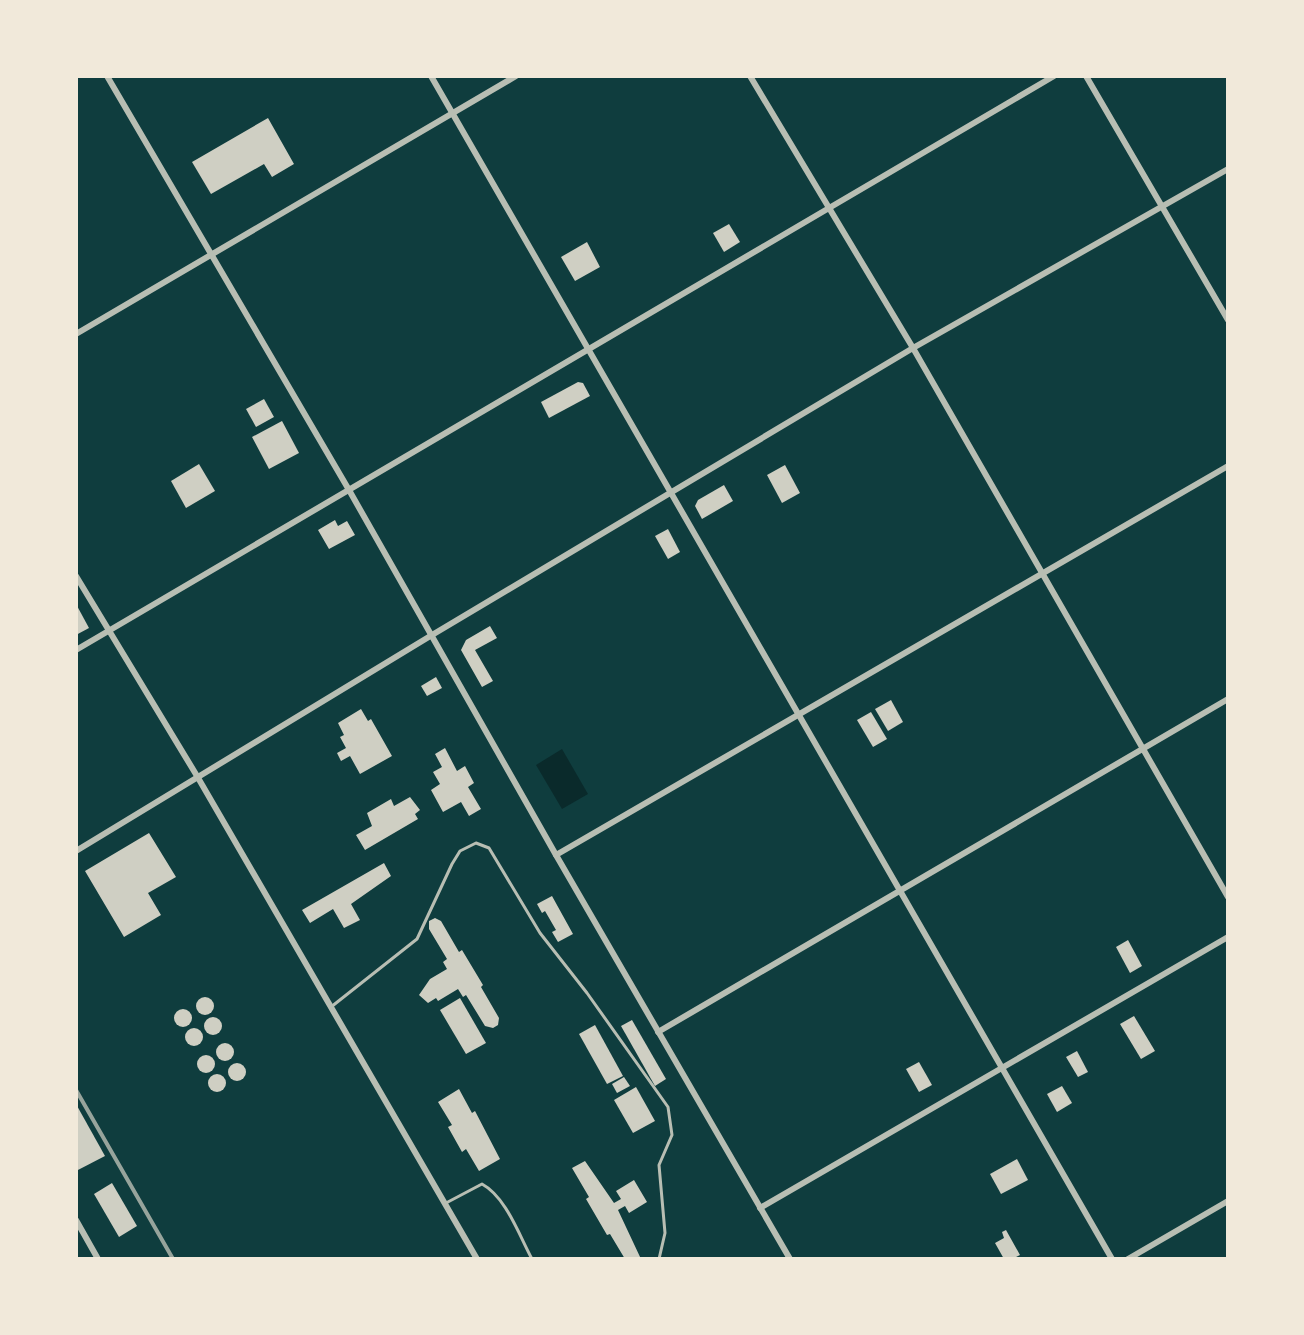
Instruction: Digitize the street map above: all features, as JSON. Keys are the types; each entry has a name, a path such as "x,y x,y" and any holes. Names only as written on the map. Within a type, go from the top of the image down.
{"street":[{"path":"107,76 349,490 790,1259"},
{"path":"431,76 1112,1259"},
{"path":"76,334 516,76"},
{"path":"750,76 913,348 1228,897"},
{"path":"76,650 1054,76"},
{"path":"1086,76 1228,320"},
{"path":"76,851 913,348 1228,169"},
{"path":"556,855 1228,466"},
{"path":"76,576 197,776 477,1259"},
{"path":"658,1032 1228,699"},
{"path":"760,1208 1228,937"},
{"path":"1128,1259 1228,1201"},
{"path":"76,1220 98,1259"}],"lane":[{"path":"331,1007 417,939 460,851 476,843 489,848 540,933 668,1107 672,1135 659,1165 665,1233 659,1259"},
{"path":"445,1204 482,1184 488,1187 498,1197 532,1259"}],"water":[{"path":"562,749 588,794 562,809 536,765"}],"building":[{"path":"268,118 294,164 272,177 264,164 211,194 192,162"},
{"path":"729,224 740,242 724,252 713,233"},
{"path":"587,242 600,267 575,281 561,257"},
{"path":"578,382 583,383 590,396 549,418 541,402"},
{"path":"264,399 274,417 256,427 246,409"},
{"path":"282,421 299,453 269,469 252,437"},
{"path":"199,464 215,491 186,508 171,481"},
{"path":"785,465 800,493 782,503 767,475"},
{"path":"724,485 733,501 702,519 695,506 698,500"},
{"path":"335,520 338,526 347,521 355,535 329,549 318,530"},
{"path":"668,529 680,552 668,559 655,536"},
{"path":"76,604 89,628 76,635"},
{"path":"490,626 497,638 475,650 493,681 482,687 461,650 466,640"},
{"path":"436,677 442,688 427,696 421,686"},
{"path":"891,700 903,722 888,731 875,709"},
{"path":"361,709 368,721 371,719 392,756 360,774 350,756 341,761 337,753 346,748 338,723"},
{"path":"871,712 887,739 873,747 857,720"},
{"path":"445,748 457,771 465,766 474,783 468,787 481,809 469,816 461,802 443,812 431,790 440,784 433,772 442,767 435,754"},
{"path":"410,797 420,810 415,814 418,819 365,850 356,835 372,826 367,813 391,799 394,806"},
{"path":"149,833 176,877 148,893 161,915 124,937 85,871"},
{"path":"384,863 391,876 351,904 360,920 344,928 333,909 310,923 302,910"},
{"path":"552,896 573,934 558,942 552,932 556,930 537,904"},
{"path":"435,918 441,921 459,952 462,950 483,985 481,987 499,1018 498,1025 493,1028 485,1026 466,995 463,997 458,989 438,1001 436,998 428,1003 419,995 430,979 447,969 443,962 447,959 429,929 429,921"},
{"path":"1128,940 1142,966 1130,973 1116,947"},
{"path":"201,997 209,997 214,1006 212,1013 201,1015 196,1010 196,1002"},
{"path":"460,998 486,1043 466,1054 440,1010"},
{"path":"179,1009 187,1009 192,1018 190,1025 179,1027 174,1022 174,1014"},
{"path":"1134,1016 1155,1051 1141,1059 1120,1024"},
{"path":"209,1017 217,1017 222,1026 220,1033 209,1035 204,1030 204,1022"},
{"path":"632,1020 666,1079 655,1086 621,1026"},
{"path":"595,1025 623,1076 607,1084 579,1034"},
{"path":"190,1028 198,1028 203,1037 201,1044 190,1046 185,1041 185,1033"},
{"path":"221,1043 229,1043 234,1052 232,1059 221,1061 216,1056 216,1048"},
{"path":"1077,1051 1088,1072 1078,1077 1066,1057"},
{"path":"202,1055 210,1055 215,1064 213,1071 202,1073 197,1068 197,1060"},
{"path":"919,1062 932,1085 919,1092 906,1069"},
{"path":"233,1063 241,1063 246,1072 244,1079 233,1081 228,1076 228,1068"},
{"path":"213,1074 221,1074 226,1083 224,1090 213,1092 208,1087 208,1079"},
{"path":"624,1077 630,1086 617,1093 612,1084"},
{"path":"1062,1086 1072,1103 1057,1112 1047,1094"},
{"path":"636,1087 655,1121 633,1133 614,1100"},
{"path":"459,1089 472,1113 475,1111 500,1159 479,1171 466,1149 462,1152 448,1127 452,1125 438,1102"},
{"path":"76,1104 105,1156 76,1171"},
{"path":"1017,1159 1028,1180 1001,1194 990,1174"},
{"path":"585,1161 614,1203 621,1199 616,1191 634,1180 647,1202 629,1213 625,1206 618,1210 641,1259 625,1259 586,1199 589,1197 572,1168"},
{"path":"112,1183 137,1226 119,1237 94,1194"},
{"path":"1006,1230 1020,1255 1012,1259 1004,1259 995,1243 1004,1238 1002,1232"}],"railway":[{"path":"76,1090 173,1259"}]}
